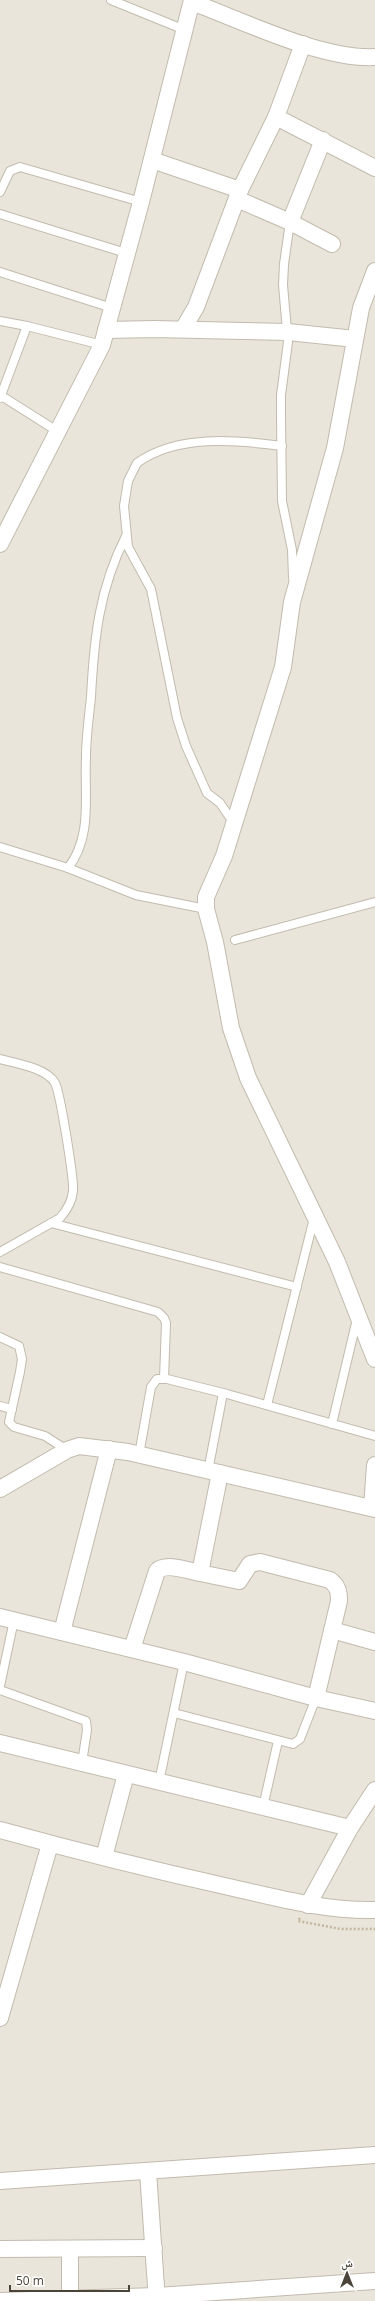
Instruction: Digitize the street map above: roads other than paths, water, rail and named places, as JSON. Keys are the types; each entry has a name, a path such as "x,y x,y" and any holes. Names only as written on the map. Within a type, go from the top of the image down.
{"street":[{"path":"0,544 104,338 152,160 192,1 303,44 346,56 375,57"},
{"path":"183,330 196,307 239,194 276,117 303,44"},
{"path":"276,117 375,168"},
{"path":"290,222 323,140"},
{"path":"152,160 239,194 332,244"},
{"path":"375,271 361,308 335,448 292,602 283,667 233,822 224,856 206,897 206,908 215,942 231,1028 248,1078 338,1262 375,1359"},
{"path":"104,338 183,330 288,332 355,339"},
{"path":"0,1489 67,1450 79,1446 109,1449 139,1455 374,1509 375,1465"},
{"path":"62,1632 109,1449"},
{"path":"200,1573 214,1472"},
{"path":"132,1649 157,1571 160,1568 167,1567 239,1581 250,1564 260,1562 330,1580 336,1586 339,1595 316,1698"},
{"path":"7,1619 184,1662 316,1698 375,1711"},
{"path":"332,1630 374,1638"},
{"path":"0,1743 350,1828"},
{"path":"104,1857 126,1774"},
{"path":"308,1905 350,1828 375,1790"},
{"path":"0,1830 50,1844 308,1905 349,1910 375,1910"},
{"path":"0,2018 50,1844"},
{"path":"0,2181 148,2172 375,2155"},
{"path":"148,2172 157,2299"},
{"path":"0,2249 70,2250 154,2248"},
{"path":"70,2250 70,2300"},
{"path":"1,2301 157,2299 375,2281"}],"lane":[{"path":"110,0 185,30"},
{"path":"0,192 10,171 20,167 141,202"},
{"path":"0,214 126,253"},
{"path":"290,222 285,249 283,285 288,332 281,395 282,501 292,550 292,602"},
{"path":"0,272 112,308"},
{"path":"0,321 104,338"},
{"path":"27,326 0,396 57,431"},
{"path":"233,822 220,803 207,793 186,746 177,718 151,589 128,547 124,506 128,482 132,470 141,460 181,444 241,441 282,446"},
{"path":"68,868 80,848 85,830 87,808 86,758 95,631 110,572 126,536"},
{"path":"0,847 68,868 136,894 206,908"},
{"path":"235,940 375,902"},
{"path":"0,1059 39,1070 55,1082 73,1192 67,1211 51,1223 0,1252"},
{"path":"267,1405 315,1213"},
{"path":"51,1223 296,1287"},
{"path":"0,1267 158,1312 164,1318 166,1323 164,1379"},
{"path":"332,1424 358,1316"},
{"path":"0,1337 15,1342 21,1351 20,1372 9,1418 12,1425 52,1440 67,1450"},
{"path":"139,1455 151,1387 154,1381 164,1379 223,1393 375,1436"},
{"path":"214,1472 223,1393"},
{"path":"0,1406 12,1409"},
{"path":"0,1686 7,1619"},
{"path":"159,1782 184,1662"},
{"path":"0,1690 86,1721 87,1730 82,1763"},
{"path":"174,1713 293,1744 300,1739 316,1698"},
{"path":"263,1807 278,1741"}]}
